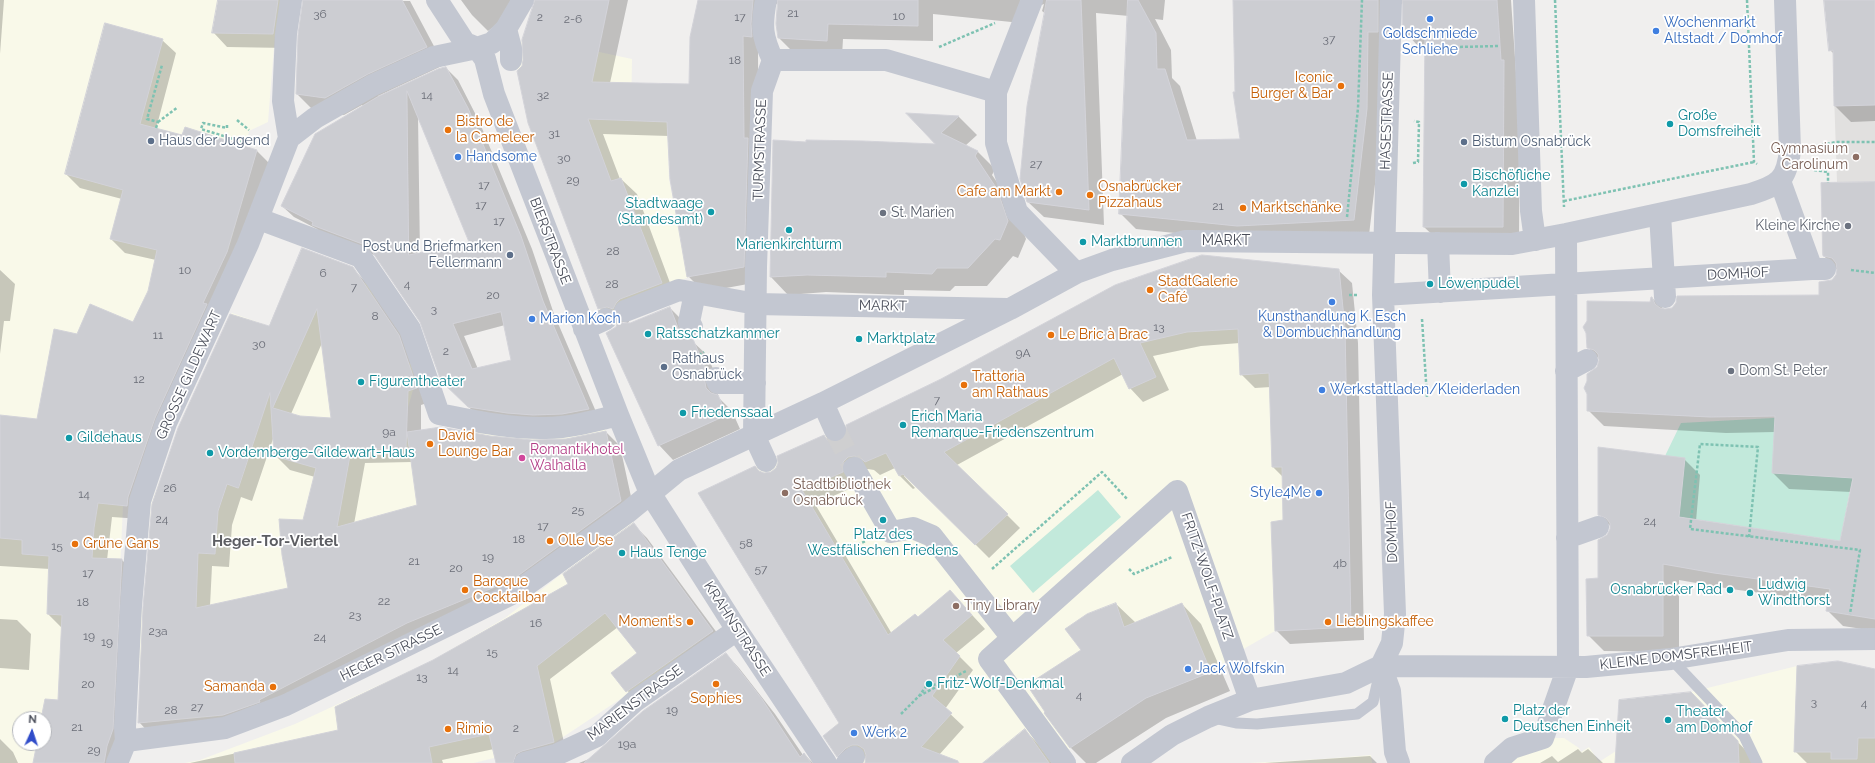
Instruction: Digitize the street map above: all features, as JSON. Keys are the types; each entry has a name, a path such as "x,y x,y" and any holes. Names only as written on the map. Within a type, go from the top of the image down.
{"street":[{"path":"291,0 286,34 283,100 289,138 315,118 373,85 434,57 450,58 492,43 506,29 523,0"},
{"name":"BIERSTRASSE","path":"437,0 466,43 477,48 485,60 494,94 584,329 650,493"},
{"path":"766,0 762,17 764,42 773,60 886,60 996,92"},
{"name":"HASESTRASSE","path":"1383,242 1391,0"},
{"path":"1524,0 1531,211 1535,240"},
{"path":"1383,242 1512,244 1704,205 1767,189 1780,181 1788,166 1790,150 1785,0"},
{"path":"1030,5 996,92 996,143 1017,212 1076,272"},
{"path":"506,29 511,48 511,60"},
{"name":"TURMSTRASSE","path":"756,304 762,92 773,60"},
{"name":"GROSSE GILDEWART","path":"126,741 125,727 131,606 140,500 166,422 259,218 264,201 289,138"},
{"name":"DOMHOF","path":"1382,295 1566,284 1665,287 1819,269 1780,181"},
{"path":"1660,214 1665,287"},
{"path":"259,218 360,257 410,329 439,414 512,427 547,428 597,421 618,415"},
{"path":"1495,763 1512,748 1543,738 1568,667 1566,234"},
{"name":"MARKT","path":"650,493 679,470 823,403 1010,309 1076,272 1112,260 1186,241 1383,242"},
{"name":"DOMHOF","path":"1381,666 1392,643 1395,614 1382,295 1383,242"},
{"path":"1430,293 1438,243"},
{"name":"MARKT","path":"584,329 679,290 756,304 1010,309"},
{"path":"692,327 690,322 695,292"},
{"path":"756,304 754,435 766,461"},
{"path":"1566,371 1587,360"},
{"path":"716,378 718,383 755,383"},
{"path":"823,403 835,430"},
{"path":"854,468 891,532 912,528 932,536 1012,638"},
{"name":"FRITZ-WOLF-PLATZ","path":"1065,763 989,659 1177,491 1250,700"},
{"name":"HEGER STRASSE","path":"126,741 225,728 286,705 518,591 628,512 650,493"},
{"name":"KRAHNSTRASSE","path":"650,493 737,630 826,763"},
{"path":"1567,538 1598,527"},
{"name":"MARIENSTRASSE","path":"525,763 556,755 597,736 635,701 737,630"},
{"name":"KLEINE DOMSFREIHEIT","path":"1381,666 1568,667 1621,665 1671,659 1788,640 1875,639"},
{"path":"1132,763 1172,735 1208,717 1250,700 1346,682 1381,666 1390,691 1395,752 1400,763"},
{"path":"117,763 126,741"}],"lane":[{"path":"1671,659 1744,736 1757,763"},
{"path":"1208,717 1257,724 1357,714 1373,702 1381,666"}],"path":[{"path":"1347,220 1358,108 1362,0"},
{"path":"1554,0 1566,234"},
{"path":"1747,0 1754,162"},
{"path":"936,48 1030,5"},
{"path":"1390,48 1556,45"},
{"path":"158,122 147,119 162,65"},
{"path":"156,128 158,122 178,107"},
{"path":"238,120 250,130"},
{"path":"1418,162 1419,122"},
{"path":"227,125 227,128 203,123 201,129 246,143"},
{"path":"1418,141 1424,141"},
{"path":"1790,150 1836,142 1875,142"},
{"path":"1564,201 1754,162 1780,181"},
{"path":"1828,172 1828,183"},
{"path":"1427,397 1430,293"},
{"path":"699,355 704,352"},
{"path":"1749,537 1758,447 1700,444 1690,529 1749,537 1860,550 1850,614"},
{"path":"972,586 1102,472 1146,519"},
{"path":"1110,550 1134,574 1196,546"},
{"path":"901,714 919,696 928,684 940,685 919,696"}],"shaded area":[{"path":"0,0 281,0 275,34 268,122 249,131 246,146 257,150 229,248 173,368 123,505 114,705 107,746 101,763 0,763"},
{"path":"524,33 571,46 632,59 631,120 667,122 669,179 682,246 694,275 623,304 629,319 609,328 600,313 528,124 516,61"},
{"name":"Gymnasium Carolinum","path":"1875,63 1875,269 1832,254 1822,255 1821,183 1837,182 1833,64"},
{"path":"300,254 367,284 388,321 402,364 411,363 415,383 407,411 407,432 605,426 620,496 481,591 407,623 262,699 221,716 141,723 139,640 141,609 145,609 151,504 180,426 232,313 269,326"},
{"path":"1237,259 1339,269 1345,328 1348,515 1275,631 1247,647 1211,672 1146,698 1130,707 1049,763 860,763 829,731 839,722 698,493 866,416 941,379 1115,285 1175,265"},
{"path":"631,520 713,631 628,694 554,743 474,763 185,763 200,760 295,724 433,660 505,618"},
{"path":"1797,666 1875,669 1875,763 1495,763 1543,738 1564,738 1579,748 1581,752 1589,747 1599,762 1616,751 1619,700 1691,692"},
{"path":"1371,755 1372,763 1250,763 1322,759"}],"green space":[{"path":"1791,417 1856,460 1840,541 1658,514 1665,456 1681,423"},
{"path":"1098,490 1121,517 1033,593 1010,566"}],"building":[{"path":"218,0 278,0 273,34 212,33"},
{"path":"303,0 402,0 427,47 368,74 325,98 296,94 298,35"},
{"path":"535,0 609,0 592,82 689,84 690,37 698,0 753,0 751,24 752,37 743,36 744,138 748,138 744,267 687,277 670,179 667,122 588,119 611,181 621,178 662,283 620,299 613,309 607,307 598,309 528,123 517,71 522,66 522,40"},
{"path":"778,0 918,0 918,26 828,24 827,41 778,38 776,24"},
{"path":"1047,0 1081,0 1089,210 1027,202 1020,179 1027,106"},
{"path":"1128,0 1138,0 1156,33 1157,69 1165,69 1187,140 1240,139 1233,92 1235,92 1233,0 1378,0 1378,32 1368,32 1367,109 1354,220 1237,226 1119,214"},
{"name":"Bischöfliche Kanzlei","path":"1403,0 1497,0 1501,60 1504,60 1503,227 1423,227 1425,32 1403,32"},
{"path":"1824,0 1875,0 1875,105 1834,106 1833,50 1829,51"},
{"path":"105,23 163,39 140,124 182,135 185,127 257,150 227,252 203,303 207,304 155,418 128,497 127,506 98,503 94,528 92,558 122,559 113,729 107,746 104,763 33,763 35,751 52,751 52,711 43,711 45,699 58,700 62,615 47,614 49,556 22,554 22,540 0,538 0,415 37,419 54,329 77,334 90,304 133,322 148,291 157,250 110,239 123,190 65,174"},
{"path":"446,67 468,108 521,236 543,301 589,409 562,414 533,415 468,407 441,381 420,322 371,250 365,245 312,225 313,222 281,206 315,134 379,96 438,69","holes":["407,91 469,242 409,255","501,312 511,360 472,369 453,324"]},
{"name":"St. Marien","path":"906,113 959,116 941,133 978,151 975,156 997,189 1008,221 1000,240 995,239 968,268 937,268 932,274 886,272 886,277 807,275 770,277 773,140 806,142 806,140 863,141 935,144"},
{"path":"1875,182 1875,619 1826,611 1830,589 1714,573 1663,564 1663,636 1587,636 1586,579 1598,578 1598,540 1607,535 1610,529 1610,523 1606,518 1598,515 1598,447 1685,458 1679,517 1840,541 1853,478 1772,473 1775,416 1710,417 1587,411 1587,394 1584,388 1587,381 1587,374 1597,367 1599,360 1598,354 1594,350 1587,348 1586,333 1583,327 1587,321 1587,301 1650,302 1652,297 1655,304 1660,308 1665,309 1672,308 1676,303 1677,296 1819,295 1819,282 1832,280 1836,275 1837,269 1836,263 1832,258 1823,256 1821,183"},
{"path":"302,248 353,267 399,335 417,388 408,391 406,448 351,450 337,527 417,505 407,432 441,427 490,436 532,440 566,439 606,431 621,501 512,580 407,623 259,700 260,702 223,715 138,723 143,607 152,504 178,428 230,314 269,326","holes":["317,309 331,418 300,416 273,408","270,393 274,456 316,468 303,520 279,519 282,555 288,588 196,608 198,553 215,554 218,511 227,484 238,488"]},
{"path":"1202,255 1339,269 1345,328 1351,627 1275,631 1271,522 1283,520 1282,467 1272,467 1269,373 1240,375 1238,329 1187,332 1140,343 1156,377 1129,389 1114,358 944,452 1008,514 975,545 903,474 899,476 886,453 865,462 860,457 848,457 843,462 843,472 802,490 888,635 915,614 918,617 950,590 972,615 943,640 960,656 932,696 952,713 921,747 958,761 958,763 865,763 866,755 864,749 858,745 852,745 846,748 837,757 823,736 839,723 698,493 755,466 759,471 764,473 771,472 776,468 778,463 777,456 824,435 827,440 833,442 840,441 845,438 847,432 846,425 941,379 1115,285"},
{"name":"Rathaus Osnabrück","path":"670,307 682,338 693,339 706,370 704,377 706,388 711,393 718,395 727,415 658,446 606,333 616,327 618,321 630,323"},
{"path":"634,523 713,631 626,692 611,673 637,653 605,613 537,666 554,742 516,754 513,763 496,763 489,734 429,747 432,763 235,763 234,753 338,730 335,707 433,660 568,584 563,574"},
{"path":"1116,603 1124,627 1182,603 1211,672 1146,698 1070,748 1044,713 1045,712 1027,685 1081,650 1065,629 1087,614"},
{"path":"726,653 762,699 800,757 804,753 811,763 584,763 643,711"},
{"path":"1838,661 1875,669 1875,738 1858,738 1857,759 1831,759 1831,752 1794,752 1797,666"},
{"name":"Theater am Domhof","path":"1691,692 1738,741 1739,763 1615,763 1619,700"},
{"path":"1025,729 1049,763 983,763"}],"tunnel":[{"path":"835,430 854,468"}],"place":[{"name":"Goldschmiede Schliehe","path":"1430,19"},
{"name":"Wochenmarkt Altstadt / Domhof","path":"1656,31"},
{"name":"Iconic Burger & Bar","path":"1341,86"},
{"name":"Große Domsfreiheit","path":"1670,124"},
{"name":"Bistro de la Cameleer","path":"448,130"},
{"name":"Haus der Jugend","path":"151,141"},
{"name":"Bistum Osnabrück","path":"1464,142"},
{"name":"Handsome","path":"458,157"},
{"name":"Gymnasium Carolinum","path":"1856,157"},
{"name":"Bischöfliche Kanzlei","path":"1464,184"},
{"name":"Cafe am Markt","path":"1059,192"},
{"name":"Osnabrücker Pizzahaus","path":"1090,195"},
{"name":"Marktschänke","path":"1243,208"},
{"name":"Stadtwaage (Standesamt)","path":"711,212"},
{"name":"St. Marien","path":"883,213"},
{"name":"Kleine Kirche","path":"1848,226"},
{"name":"Marienkirchturm","path":"789,230"},
{"name":"Marktbrunnen","path":"1083,242"},
{"name":"Post und Briefmarken Fellermann","path":"510,255"},
{"name":"Löwenpudel","path":"1430,284"},
{"name":"StadtGalerie Café","path":"1150,290"},
{"name":"Kunsthandlung K. Esch & Dombuchhandlung","path":"1332,302"},
{"name":"Marion Koch","path":"532,319"},
{"name":"Ratsschatzkammer","path":"648,334"},
{"name":"Le Bric à Brac","path":"1051,335"},
{"name":"Marktplatz","path":"859,339"},
{"name":"Rathaus Osnabrück","path":"664,367"},
{"name":"Dom St. Peter","path":"1731,371"},
{"name":"Figurentheater","path":"361,382"},
{"name":"Trattoria am Rathaus","path":"964,385"},
{"name":"Werkstattladen/Kleiderladen","path":"1322,390"},
{"name":"Friedenssaal","path":"683,413"},
{"name":"Erich Maria Remarque-Friedenszentrum","path":"903,425"},
{"name":"Gildehaus","path":"69,438"},
{"name":"David Lounge Bar","path":"430,444"},
{"name":"Vordemberge-Gildewart-Haus","path":"210,453"},
{"name":"Romantikhotel Walhalla","path":"522,458"},
{"name":"Stadtbibliothek Osnabrück","path":"785,493"},
{"name":"Style4Me","path":"1319,493"},
{"name":"Platz des Westfälischen Friedens","path":"883,520"},
{"name":"Olle Use","path":"550,541"},
{"name":"Grüne Gans","path":"75,544"},
{"name":"Haus Tenge","path":"622,553"},
{"name":"Baroque Cocktailbar","path":"465,590"},
{"name":"Osnabrücker Rad","path":"1730,590"},
{"name":"Ludwig Windthorst","path":"1750,593"},
{"name":"Tiny Library","path":"956,606"},
{"name":"Moment's","path":"690,622"},
{"name":"Lieblingskaffee","path":"1328,622"},
{"name":"Jack Wolfskin","path":"1188,669"},
{"name":"Sophies","path":"716,684"},
{"name":"Fritz-Wolf-Denkmal","path":"929,684"},
{"name":"Samanda","path":"273,687"},
{"name":"Platz der Deutschen Einheit","path":"1505,719"},
{"name":"Theater am Domhof","path":"1668,720"},
{"name":"Rimio","path":"448,729"},
{"name":"Werk 2","path":"854,733"}],"district":[{"name":"Heger-Tor-Viertel","path":"275,541"}]}
